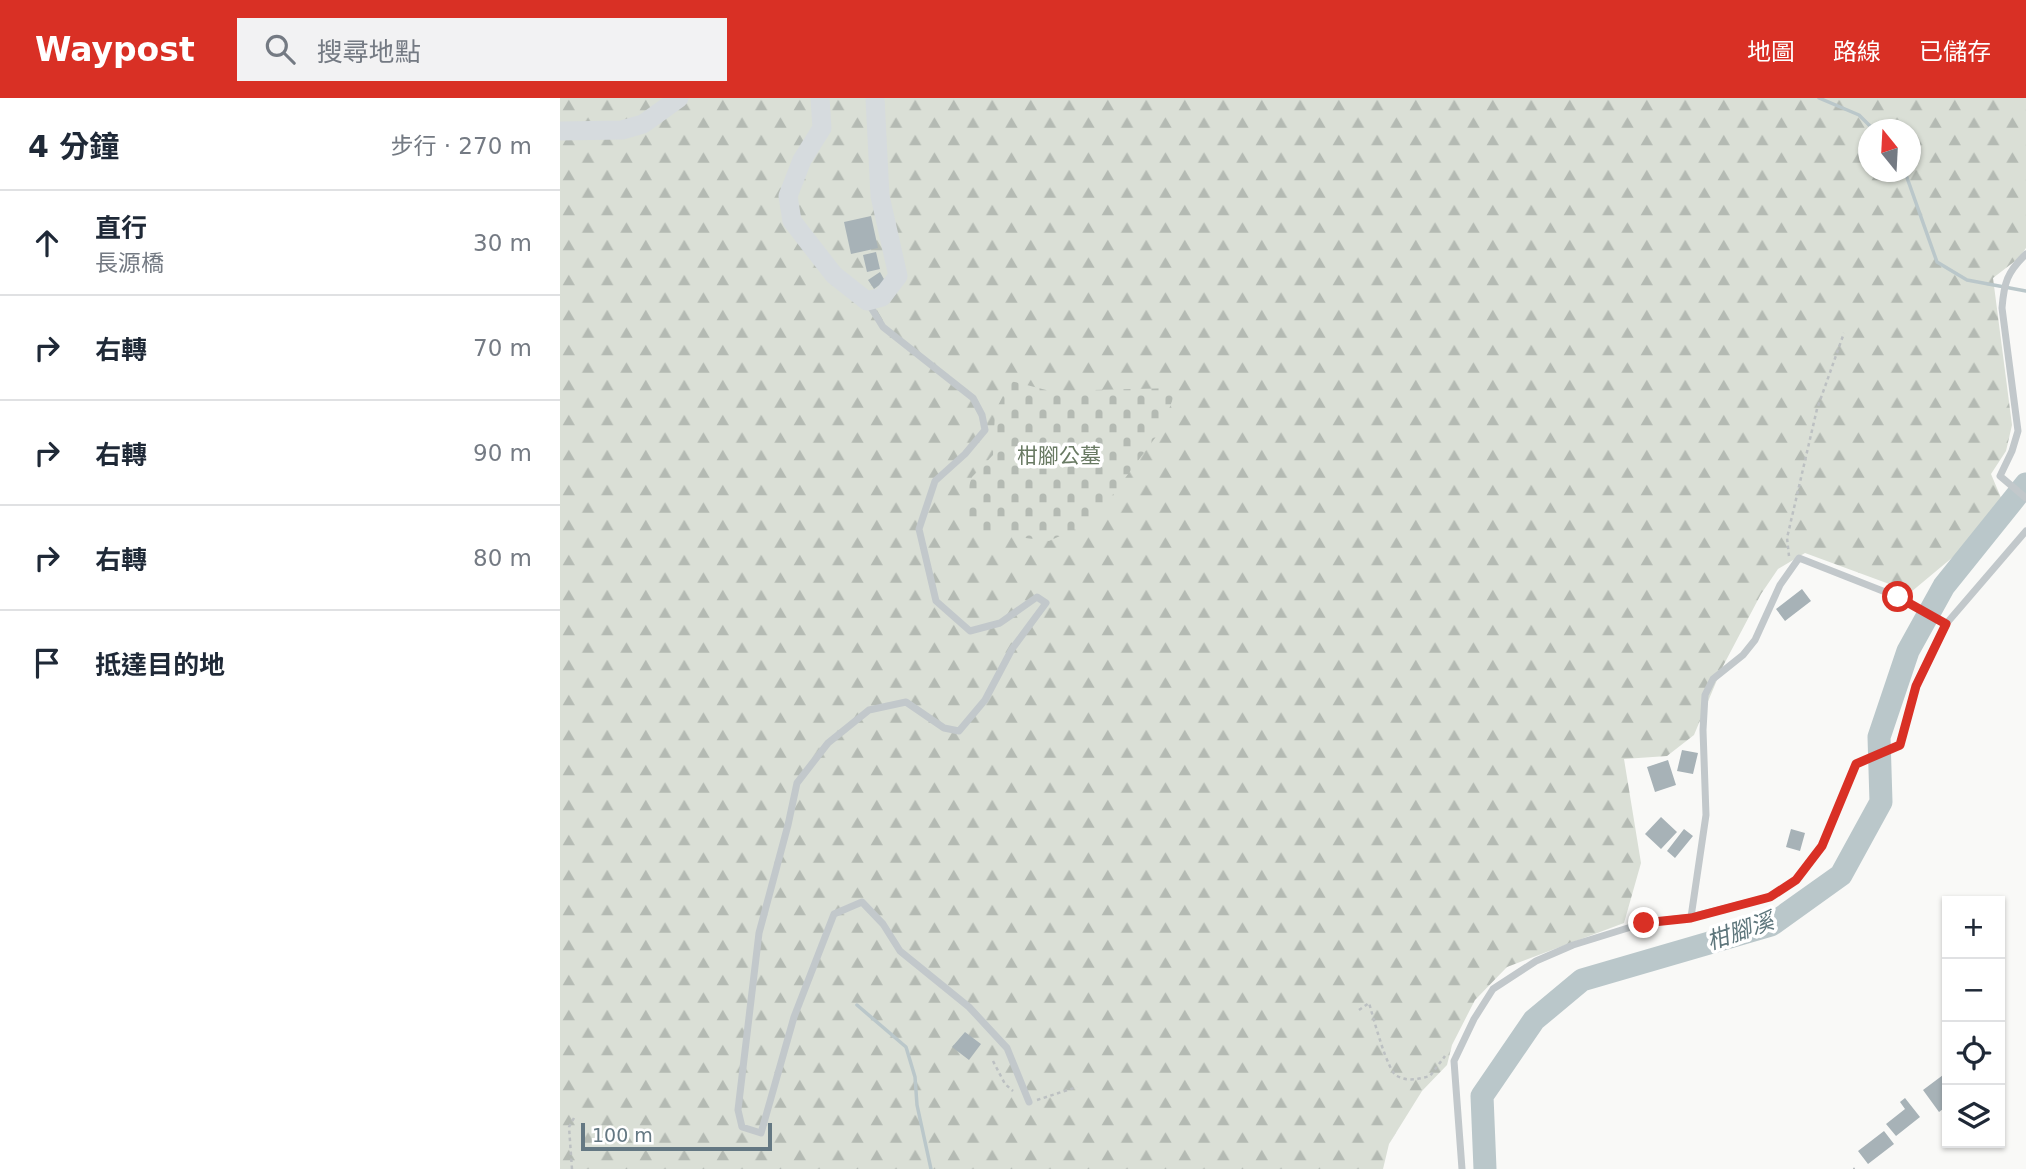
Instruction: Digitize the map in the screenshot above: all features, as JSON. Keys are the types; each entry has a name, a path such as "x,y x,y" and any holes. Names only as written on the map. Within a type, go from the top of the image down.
{"street":[{"path":"560,131 622,130 643,124 679,98"},
{"path":"820,98 822,128 802,160 788,196 792,221 834,275 867,301 882,297 898,276 880,196 875,98"}],"lane":[{"path":"2026,254 2011,269 2003,296 2002,308 2018,431 2000,476 2026,498"},
{"path":"867,301 883,327 973,398 982,415 985,430 965,454 935,481 919,529 936,601 970,631 1000,623 1037,597 1046,603 1012,649 985,700 959,731 944,728 906,702 869,710 828,743 797,783 759,933 738,1110 742,1127 761,1133 794,1017 834,914 862,902 883,925 900,951 969,1007 1007,1048 1029,1102"},
{"path":"1462,1169 1454,1061 1474,1019 1493,989 1535,961 1573,945 1644,923 1691,918 1770,897 1796,880 1822,846 1856,764 1900,745 1916,686 1946,624 2026,531"},
{"path":"1691,918 1706,815 1703,730 1705,695 1713,679 1743,655 1755,639 1780,585 1799,558 1898,597 1946,624"}],"path":[{"path":"1791,569 1787,538 1817,409 1844,333"},
{"path":"1359,1010 1368,1003 1381,1045 1393,1073 1397,1076 1410,1080 1430,1076 1442,1058 1462,1044"},
{"path":"572,1169 569,1127 574,1118"}],"green space":[{"path":"560,98 2026,98 2026,248 2019,258 1993,278 2012,425 2006,451 1991,474 2007,512 1911,592 1805,553 1778,569 1761,594 1722,668 1694,735 1667,756 1624,759 1641,863 1624,923 1507,967 1475,1000 1452,1045 1447,1065 1422,1091 1389,1144 1383,1169 560,1169"},
{"name":"柑腳公墓","path":"1011,381 1050,391 1177,388 1161,430 1093,521 1049,541 972,531 958,518 972,477 993,455 995,411"}],"building":[{"path":"871,216 878,248 851,254 844,222"},
{"path":"876,252 880,269 867,272 863,255"},
{"path":"880,272 885,281 874,289 868,280"},
{"path":"1802,589 1811,601 1785,621 1776,609"},
{"path":"1682,750 1698,753 1693,774 1677,771"},
{"path":"1668,760 1676,785 1655,792 1647,767"},
{"path":"1661,817 1677,832 1661,849 1645,834"},
{"path":"1684,829 1693,836 1675,858 1667,851"},
{"path":"1791,829 1805,833 1800,851 1786,847"},
{"path":"965,1032 981,1044 969,1060 952,1047"},
{"path":"1942,1076 1942,1110 1939,1112 1923,1090"},
{"path":"1905,1098 1920,1117 1896,1136 1886,1124 1905,1109 1900,1102"},
{"path":"1884,1131 1894,1144 1868,1164 1858,1151"}],"waterway":[{"path":"1819,98 1863,119"},
{"path":"1909,182 1937,262 1967,280 2026,291"},
{"name":"柑腳溪","path":"1485,1169 1482,1096 1534,1020 1582,980 1771,925 1841,875 1881,802 1879,737 1908,651 1944,586 2026,484"},
{"path":"857,1005 906,1047 915,1077 917,1105 931,1169"}],"route":[{"path":"1644,923 1691,918 1770,897 1796,880 1822,846 1856,764 1900,745 1916,686 1946,624 1898,597"}]}
